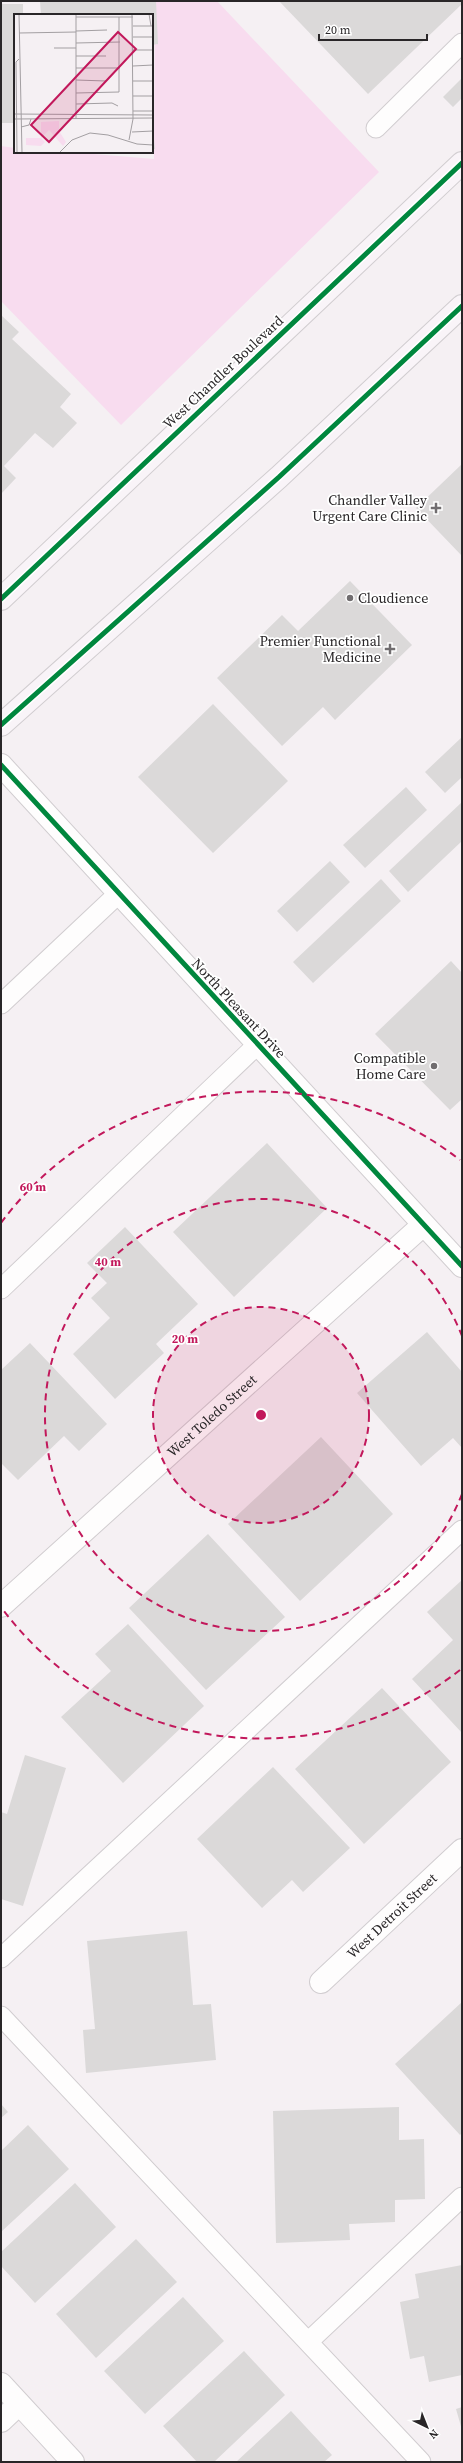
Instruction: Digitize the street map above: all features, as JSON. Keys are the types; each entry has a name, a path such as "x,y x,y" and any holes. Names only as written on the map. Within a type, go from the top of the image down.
{"main road":[{"name":"West Chandler Boulevard","path":"1,598 462,163"},
{"path":"1,725 279,477 462,306"}],"street":[{"name":"North Pleasant Drive","path":"1,765 257,1046 462,1266"},
{"name":"West Toledo Street","path":"1,1606 423,1225"},
{"name":"West Detroit Street","path":"321,1982 462,1850"},
{"path":"1,2384 73,2462"},
{"path":"1,2421 19,2404"}],"lane":[{"path":"376,128 462,43"},
{"path":"1,1004 118,894"},
{"path":"1,1289 257,1046"},
{"path":"1,1958 462,1530"},
{"path":"1,2016 421,2462"},
{"path":"308,2342 462,2197"}],"shaded area":[{"path":"155,1 217,1 379,172 121,425 1,301 1,146 14,148 14,153 82,153 154,159"}],"building":[{"path":"40,1 156,1 158,44 153,45 153,14 41,14"},
{"path":"279,1 460,1 462,4 368,94"},
{"path":"1,4 23,4 23,14 14,14 14,123 1,123"},
{"path":"462,78 462,98 453,107 443,97"},
{"path":"153,130 155,149 153,149"},
{"path":"1,315 19,332 12,339 71,394 60,407 77,423 53,448 35,433 4,466 16,478 1,494"},
{"path":"462,464 462,556 416,508"},
{"path":"350,581 412,645 335,720 323,707 282,746 217,678 282,615 298,631"},
{"path":"213,704 288,781 213,853 138,777"},
{"path":"462,737 462,777 445,793 425,772"},
{"path":"406,787 427,810 365,868 343,845"},
{"path":"462,802 462,841 408,892 389,871"},
{"path":"330,861 350,882 297,932 277,911"},
{"path":"381,879 401,901 313,983 293,962"},
{"name":"Compatible Home Care","path":"451,961 462,973 462,1099 450,1110 375,1034"},
{"path":"267,1143 327,1208 234,1297 173,1232"},
{"path":"125,1227 198,1304 156,1344 164,1353 115,1399 73,1354 110,1318 91,1298 107,1283 87,1263"},
{"path":"427,1332 462,1372 462,1448 453,1438 421,1466 357,1393"},
{"path":"30,1343 107,1424 79,1451 64,1436 18,1480 1,1463 1,1370"},
{"path":"321,1437 393,1514 300,1601 228,1524"},
{"path":"208,1534 285,1617 206,1690 129,1608"},
{"path":"462,1580 462,1733 412,1679 453,1640 427,1612"},
{"path":"128,1624 204,1706 123,1783 61,1717 111,1671 95,1654"},
{"path":"382,1688 451,1762 364,1844 295,1769"},
{"path":"25,1755 66,1768 23,1906 1,1899 1,1812 7,1814"},
{"path":"273,1767 350,1848 303,1892 292,1880 262,1908 197,1839"},
{"path":"187,1931 193,2005 211,2004 216,2060 86,2073 83,2030 95,2029 87,1941"},
{"path":"462,2002 462,2133 460,2135 395,2064"},
{"path":"1,2104 8,2112 1,2118"},
{"path":"399,2107 399,2140 424,2139 425,2199 395,2200 395,2222 349,2224 350,2240 276,2243 273,2111"},
{"path":"28,2125 69,2169 1,2232 1,2151"},
{"path":"75,2183 116,2227 35,2303 1,2266 1,2252"},
{"path":"136,2239 177,2282 96,2358 56,2314"},
{"path":"462,2265 462,2375 429,2382 424,2356 410,2359 400,2302 419,2298 415,2274"},
{"path":"183,2297 224,2341 145,2414 104,2371"},
{"path":"244,2351 285,2395 214,2462 197,2462 163,2426"},
{"path":"462,2407 462,2430 456,2409"},
{"path":"291,2411 332,2455 324,2462 236,2462"}],"cycle path":[{"path":"1,599 462,163"},
{"path":"1,725 279,477 462,306"},
{"path":"1,765 462,1266"}],"place":[{"name":"Chandler Valley Urgent Care Clinic","path":"436,508"},
{"name":"Cloudience","path":"350,598"},
{"name":"Premier Functional Medicine","path":"390,649"},
{"name":"Compatible Home Care","path":"434,1066"}]}
